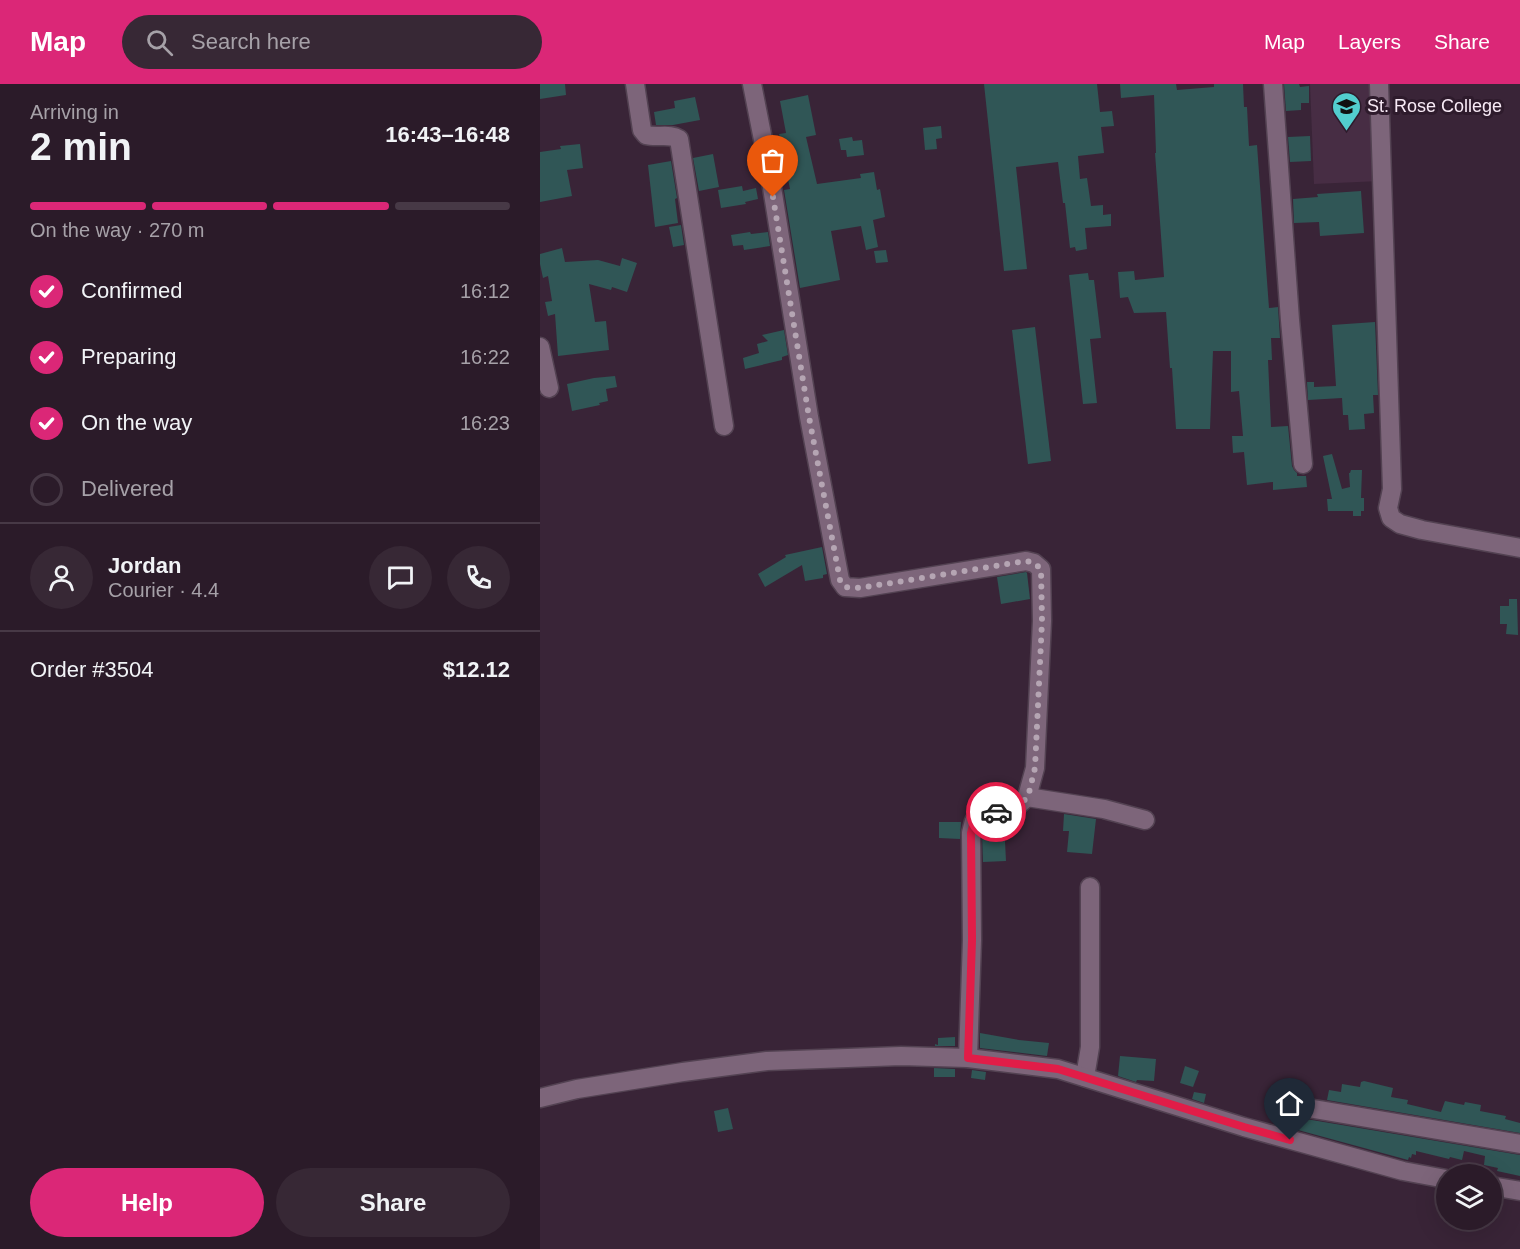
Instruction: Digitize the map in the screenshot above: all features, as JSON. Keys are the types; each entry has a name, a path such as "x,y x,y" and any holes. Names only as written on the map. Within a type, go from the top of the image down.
{"street":[{"path":"636,84 642,130 646,135 674,136 679,139 724,426"},
{"path":"752,84 770,175 809,417 840,580 845,587 860,588 1026,561 1034,563 1041,569 1042,621 1035,768 1028,797 1015,808 981,816 974,821 971,833 972,940 968,1058"},
{"path":"1273,84 1303,464"},
{"path":"1379,84 1392,489 1388,508 1391,518 1400,524 1422,530 1520,548"},
{"path":"540,347 549,388"},
{"path":"1028,797 1104,809 1145,820"},
{"path":"1085,1077 1090,1047 1090,887"},
{"path":"540,1098 577,1089 767,1061 901,1056 968,1058 1058,1069 1244,1127 1403,1171 1436,1177"},
{"path":"1302,1107 1520,1144"},
{"path":"1502,1188 1520,1191"}],"shaded area":[{"name":"St. Rose College","path":"1310,84 1378,84 1380,181 1314,184"}],"building":[{"path":"540,84 565,84 566,95 540,99"},
{"path":"984,84 1097,84 1100,112 1112,111 1114,126 1101,127 1104,153 1078,156 1080,179 1087,178 1091,206 1103,205 1103,215 1111,214 1111,226 1085,228 1087,249 1076,251 1075,247 1070,248 1058,162 1016,167 1027,269 1004,271"},
{"path":"1120,84 1176,84 1177,90 1214,87 1214,84 1243,84 1249,146 1257,145 1269,308 1278,307 1280,338 1271,338 1272,360 1268,360 1271,427 1288,426 1292,466 1297,476 1306,476 1307,487 1273,490 1273,482 1247,485 1244,452 1233,453 1232,436 1243,436 1239,391 1231,392 1231,351 1213,351 1210,429 1176,429 1166,312 1134,313 1128,297 1120,298 1118,272 1134,271 1135,280 1164,277 1155,153 1154,95 1121,98"},
{"path":"1284,84 1309,86 1309,103 1301,103 1301,110 1286,111"},
{"path":"808,95 816,135 806,137 817,184 861,178 860,174 874,172 885,217 873,220 878,247 866,250 861,226 831,231 840,280 800,288 784,190 790,189 779,134 786,133 780,101"},
{"path":"695,97 700,120 673,125 656,125 654,112 675,108 674,101"},
{"path":"941,126 942,138 936,139 937,149 925,150 923,128"},
{"path":"1310,136 1311,161 1290,162 1288,137"},
{"path":"852,137 853,141 862,140 864,155 847,157 846,150 841,150 839,139"},
{"path":"580,144 583,168 567,170 572,196 540,202 540,152 561,149 560,146"},
{"path":"713,154 719,187 699,191 693,158"},
{"path":"671,161 677,198 675,199 678,223 655,227 648,165"},
{"path":"742,186 743,191 756,188 758,199 745,202 746,204 721,208 718,190"},
{"path":"1361,191 1364,233 1320,236 1319,222 1294,223 1293,199 1318,197 1317,194"},
{"path":"681,225 684,245 673,247 669,227"},
{"path":"750,232 751,234 768,232 770,246 744,250 743,245 733,246 731,235"},
{"path":"562,248 565,262 598,260 620,266 622,258 637,263 627,292 612,287 611,290 589,284 595,322 606,321 609,350 558,356 555,314 548,316 545,302 552,301 548,276 543,278 540,254"},
{"path":"886,250 888,262 876,263 874,251"},
{"path":"1088,273 1089,280 1094,280 1101,338 1090,339 1097,403 1083,404 1069,275"},
{"path":"1375,322 1378,395 1373,395 1374,413 1364,414 1365,429 1349,430 1348,415 1343,415 1342,398 1308,400 1307,382 1314,382 1314,387 1336,386 1332,325"},
{"path":"1035,327 1051,461 1028,464 1012,330"},
{"path":"784,330 788,355 782,357 782,360 745,369 743,358 759,353 757,344 768,341 762,335"},
{"path":"615,376 617,387 606,389 608,401 572,411 567,384"},
{"path":"1332,454 1342,489 1350,487 1349,473 1351,470 1362,470 1361,498 1364,498 1364,511 1361,511 1361,516 1353,516 1353,511 1328,511 1327,499 1332,499 1323,456"},
{"path":"822,547 827,574 823,575 823,578 805,581 802,565 765,587 758,574 786,557 785,555"},
{"path":"1026,572 1030,599 1001,604 997,577"},
{"path":"1509,599 1517,599 1518,635 1506,634 1507,624 1500,624 1500,606 1509,606"},
{"path":"1064,814 1096,819 1092,854 1067,852 1069,831 1063,831"},
{"path":"939,822 961,822 960,839 939,838"},
{"path":"1004,822 1006,861 983,862 982,834 984,828"},
{"path":"980,1033 1049,1043 1047,1056 980,1048"},
{"path":"955,1037 955,1046 935,1046 935,1044 938,1045 938,1038"},
{"path":"1120,1056 1156,1059 1154,1081 1137,1080 1136,1082 1118,1076"},
{"path":"1185,1066 1199,1071 1193,1087 1180,1083"},
{"path":"934,1068 955,1069 955,1077 934,1077"},
{"path":"972,1070 986,1072 985,1080 971,1078"},
{"path":"1361,1082 1393,1088 1391,1097 1408,1100 1407,1104 1441,1112 1445,1101 1464,1105 1465,1102 1481,1105 1480,1111 1506,1116 1505,1119 1520,1123 1520,1133 1327,1100 1329,1090 1341,1092 1342,1084 1360,1087"},
{"path":"1194,1092 1206,1094 1204,1103 1192,1099"},
{"path":"1279,1107 1291,1109 1294,1115 1300,1118 1520,1155 1520,1176 1502,1172 1502,1164 1484,1164 1485,1156 1464,1151 1462,1160 1416,1151 1416,1155 1412,1154 1408,1160 1276,1124"},
{"path":"728,1108 733,1129 718,1132 714,1111"}],"way so far":[{"path":"773,197 835,561 840,580 845,587 860,588 1026,561 1034,563 1041,569 1042,621 1035,768 1028,797 1015,808 996,812"}],"place":[{"name":"St. Rose College","path":"1346,132"}],"route":[{"path":"996,812 981,816 974,821 971,833 972,940 968,1058 1058,1069 1290,1140"}]}
